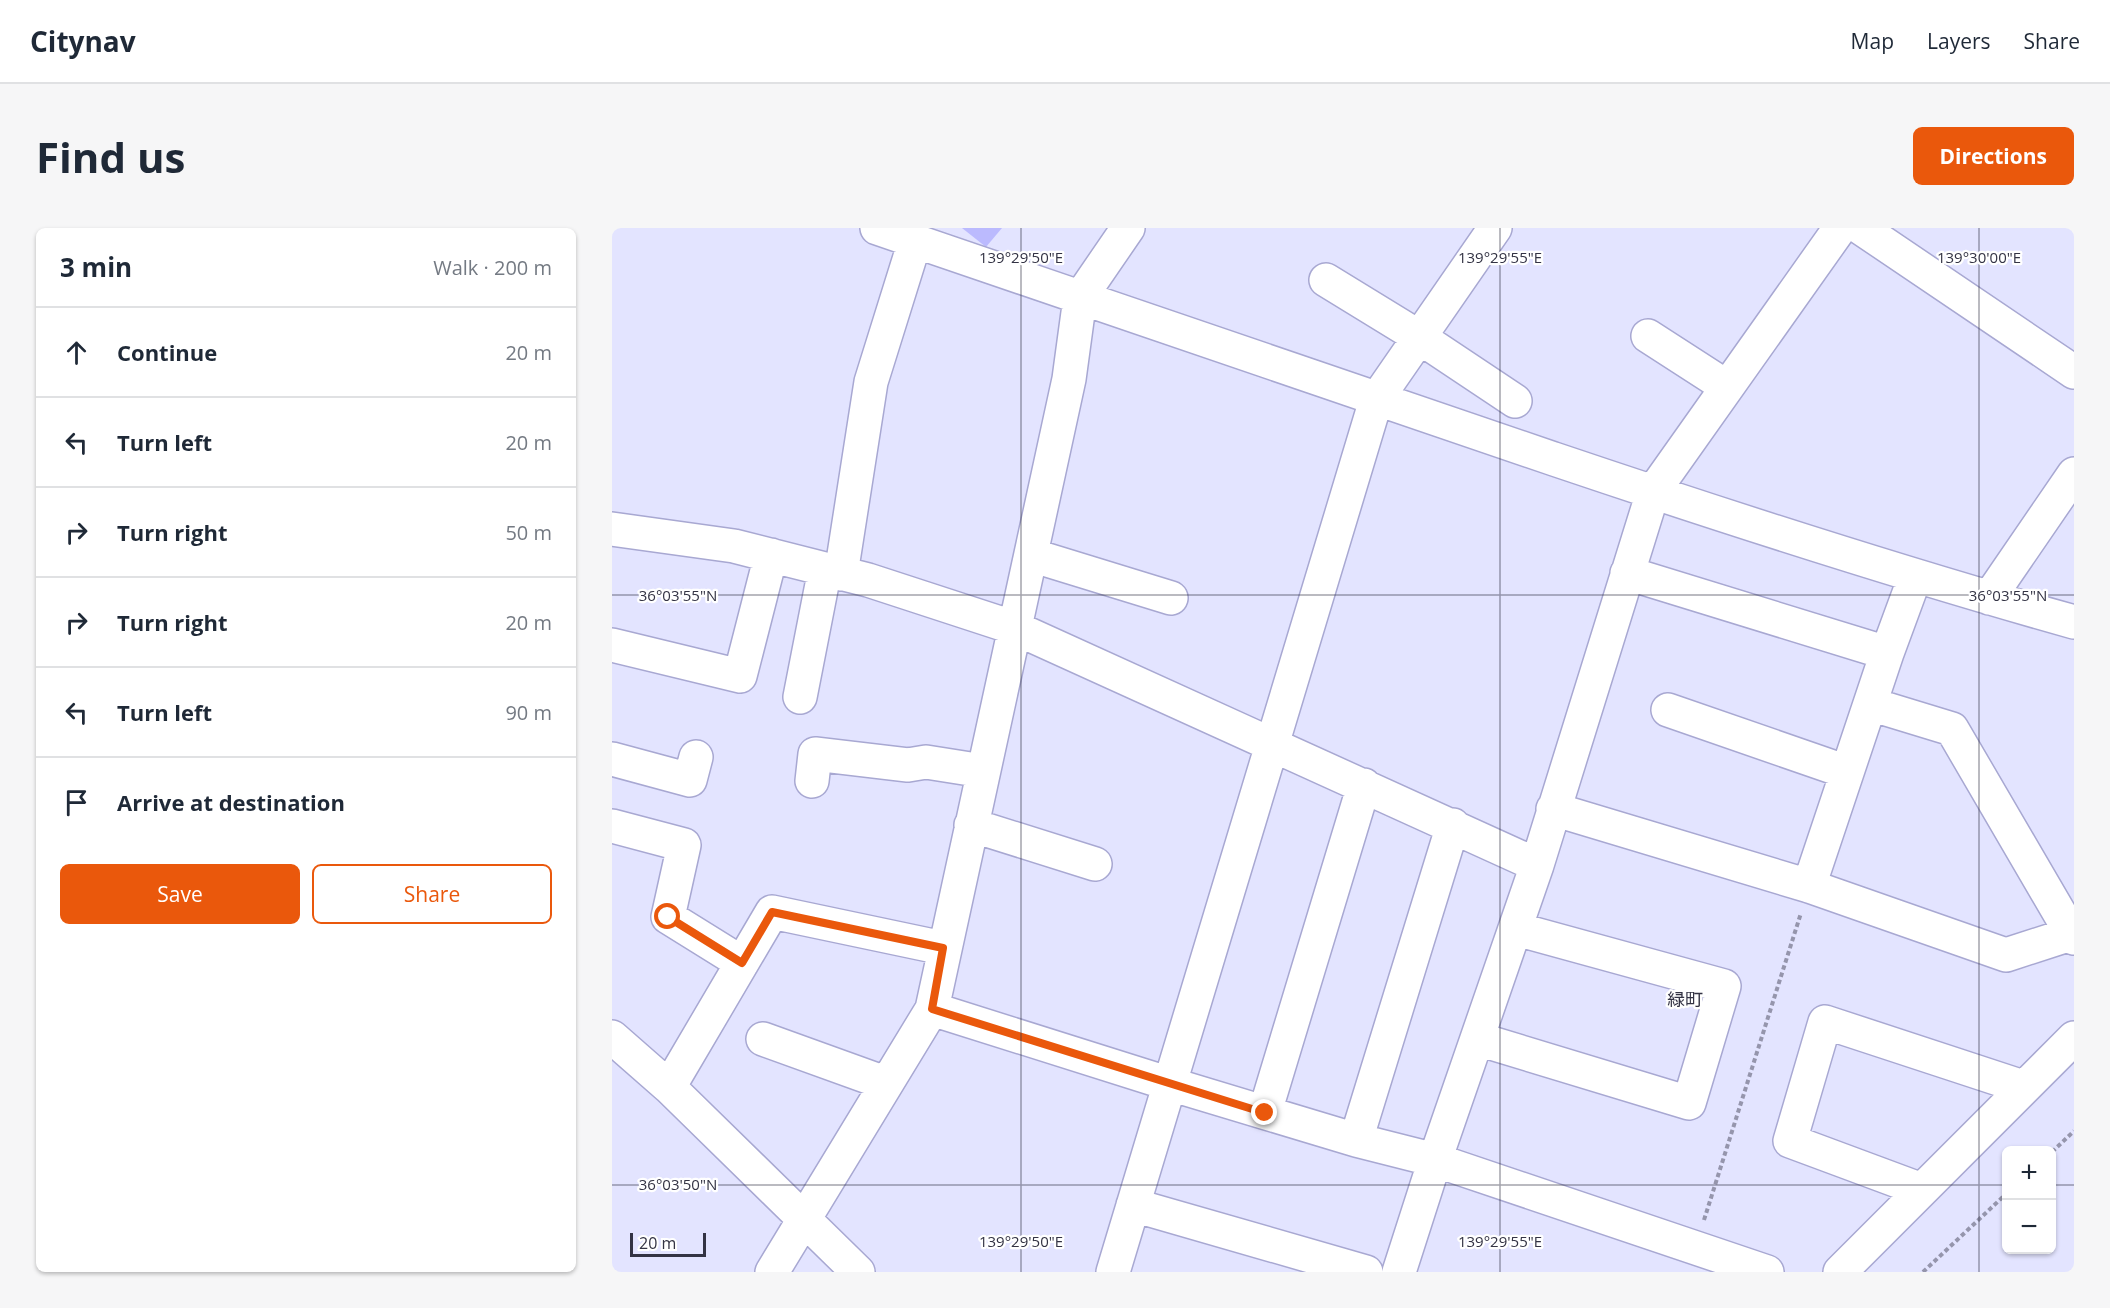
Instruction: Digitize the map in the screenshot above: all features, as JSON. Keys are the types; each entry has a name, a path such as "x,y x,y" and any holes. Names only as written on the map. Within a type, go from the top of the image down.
{"street":[{"path":"877,228 1376,400 1653,492 1915,577 2074,622"},
{"path":"772,1272 932,1009 943,948 1069,379 1080,298 1128,228"},
{"path":"1113,1272 1376,400 1495,228"},
{"path":"1399,1272 1435,1160 1537,865 1653,492 1840,228"},
{"path":"1861,228 2074,372"},
{"path":"800,697 833,572 871,382 915,241"},
{"path":"1326,280 1419,337 1515,401"},
{"path":"1648,336 1727,387"},
{"path":"1989,598 2074,474"},
{"path":"612,529 734,546 771,555 868,580 1015,628 1537,865"},
{"path":"612,645 740,676 771,555"},
{"path":"1031,555 1171,598"},
{"path":"1627,573 1887,653"},
{"path":"1809,886 1887,653 1915,577"},
{"path":"1553,809 1809,886 2006,955 2073,936 1952,729 1870,704"},
{"path":"1668,710 1847,772"},
{"path":"812,781 815,754 908,765 926,762 983,771"},
{"path":"612,759 690,780 696,757"},
{"path":"1265,1113 1364,786"},
{"path":"971,825 1095,864"},
{"path":"1356,1140 1453,825"},
{"path":"612,826 684,844 668,917 742,963"},
{"path":"669,1087 772,912 943,948"},
{"path":"1478,1039 1689,1103 1724,986 1516,929"},
{"path":"932,1009 1265,1113 1435,1160 1692,1259 1767,1272"},
{"path":"1922,1190 1790,1140 1825,1022 2023,1087"},
{"path":"612,1037 669,1087 858,1272"},
{"path":"1840,1272 2074,1038"},
{"path":"763,1040 885,1083"},
{"path":"1133,1205 1348,1269"}],"path":[{"path":"1692,1259 1809,886"},
{"path":"2056,1148 2074,1131"},
{"path":"1923,1272 2002,1199"}],"building":[{"path":"962,228 1002,228 986,247"}],"district":[{"name":"緑町","path":"1685,1000"}],"route":[{"path":"668,917 742,963 772,912 943,948 932,1009 1265,1113"}]}
